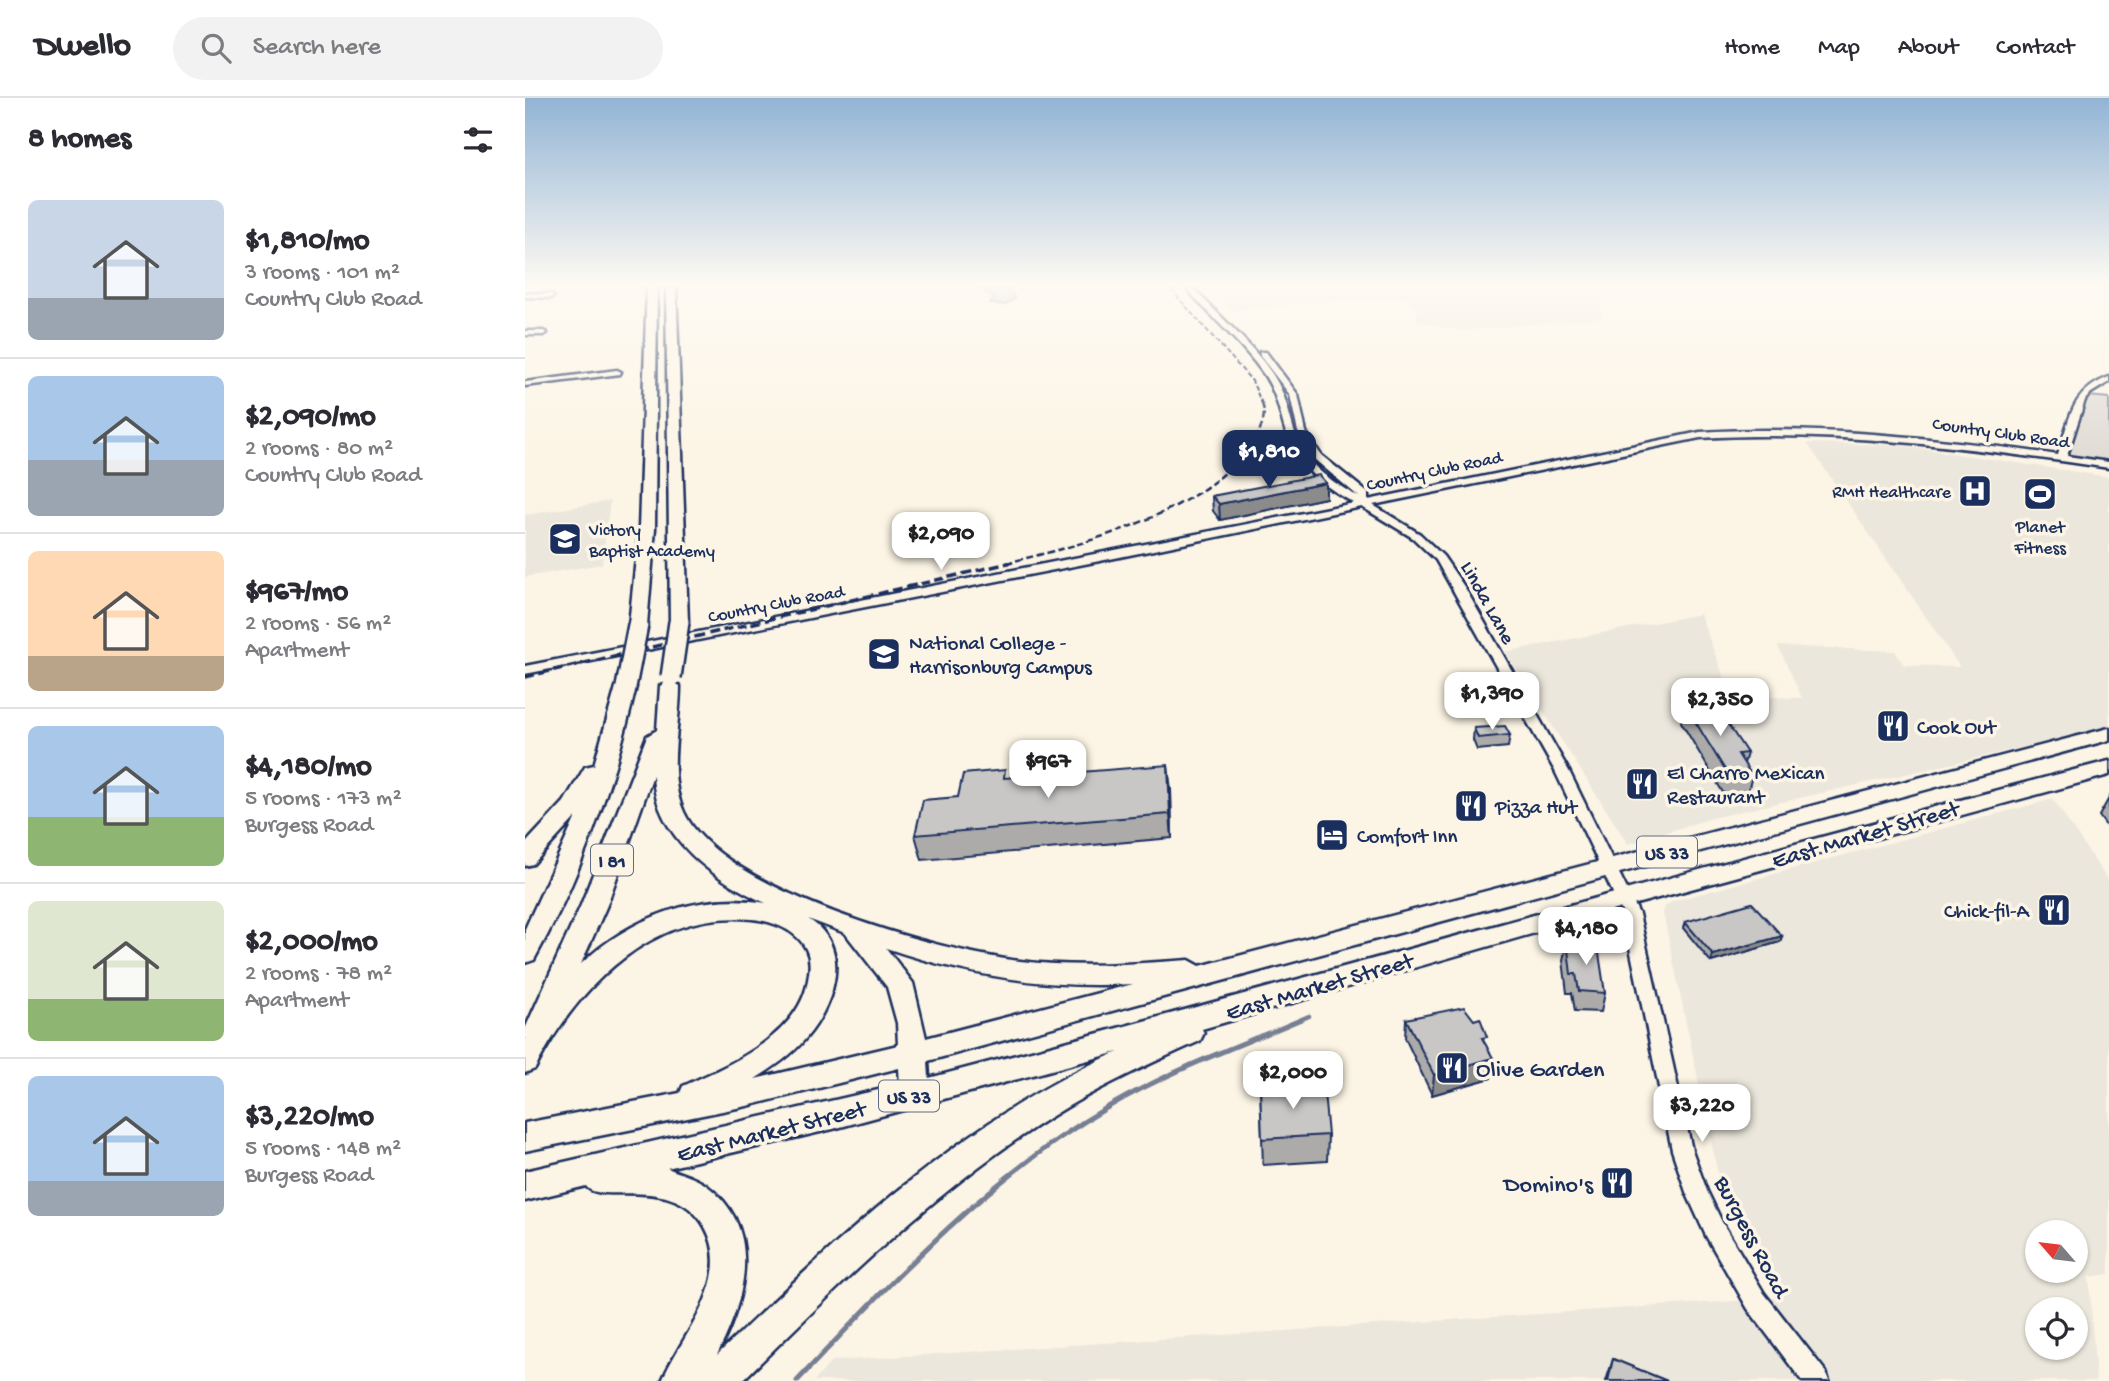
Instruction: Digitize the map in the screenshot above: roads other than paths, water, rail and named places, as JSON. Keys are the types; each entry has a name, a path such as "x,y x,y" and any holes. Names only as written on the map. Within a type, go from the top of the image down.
{"highway":[{"name":"I 81","path":"525,953 567,868 593,802 610,755 626,687 638,625 647,529 651,344"},
{"name":"I 81","path":"531,1049 621,836 658,736 671,682 679,622 680,573 673,344"},
{"path":"671,682 663,760 664,783 674,812 690,837 716,863 744,882 854,927 946,957 1018,971 1097,976 1226,969"},
{"path":"525,858 550,833 586,788 620,712"},
{"name":"East Market Street","path":"532,1135 656,1113 915,1054 2109,734"},
{"path":"2008,793 1999,778 2003,773 2051,750"},
{"name":"East Market Street","path":"525,1186 733,1140 915,1094 1290,994 1931,814 2109,768"},
{"path":"1931,814 1937,802 1978,788 1974,770"},
{"path":"531,1049 562,1001 593,967 643,932 676,918 727,909 776,912 805,929 819,946 823,965 819,991 805,1019 788,1038 755,1064 728,1080 656,1113"},
{"path":"854,927 900,983 911,1023 915,1054 915,1094"},
{"path":"716,1381 853,1248 943,1174 998,1134 1115,1066 1290,994"},
{"path":"559,1180 655,1178 693,1192 718,1216 728,1248 727,1293 704,1348 680,1381"}],"street":[{"name":"Linda Lane","path":"1242,344 1266,370 1279,391 1289,433 1303,458 1346,497 1363,503 1419,538 1443,562 1545,739 1625,898"},
{"name":"Linda Lane","path":"1252,344 1279,372 1294,395 1302,432 1317,457 1364,495 1363,503"},
{"path":"525,384 617,372"},
{"path":"2063,458 2081,399 2088,391 2109,379"},
{"name":"Country Club Road","path":"525,670 1664,441 1751,430 1899,435 2109,465"},
{"name":"Burgess Road","path":"1625,898 1631,914 1682,1150 1697,1192 1714,1229 1756,1301 1817,1381"}],"waterway":[{"path":"1264,1035 1309,1016"},
{"path":"797,1381 943,1233 1022,1165 1127,1096 1268,1033"}],"railway":[{"path":"1219,344 1252,381 1263,406"},
{"path":"1006,563 1108,535 1177,505 1208,486 1234,465 1255,439 1264,417 1262,404"},
{"path":"525,677 1013,562"}],"place":[{"name":"RMH Healthcare","path":"1975,491"},
{"name":"Planet Fitness","path":"2040,494"},
{"name":"Victory Baptist Academy","path":"565,539"},
{"name":"National College - Harrisonburg Campus","path":"884,654"},
{"name":"Cook Out","path":"1893,726"},
{"name":"El Charro Mexican Restaurant","path":"1642,784"},
{"name":"Pizza Hut","path":"1471,806"},
{"name":"Comfort Inn","path":"1332,835"},
{"name":"Chick-fil-A","path":"2054,910"},
{"name":"Olive Garden","path":"1452,1068"},
{"name":"Domino's","path":"1617,1183"}]}
